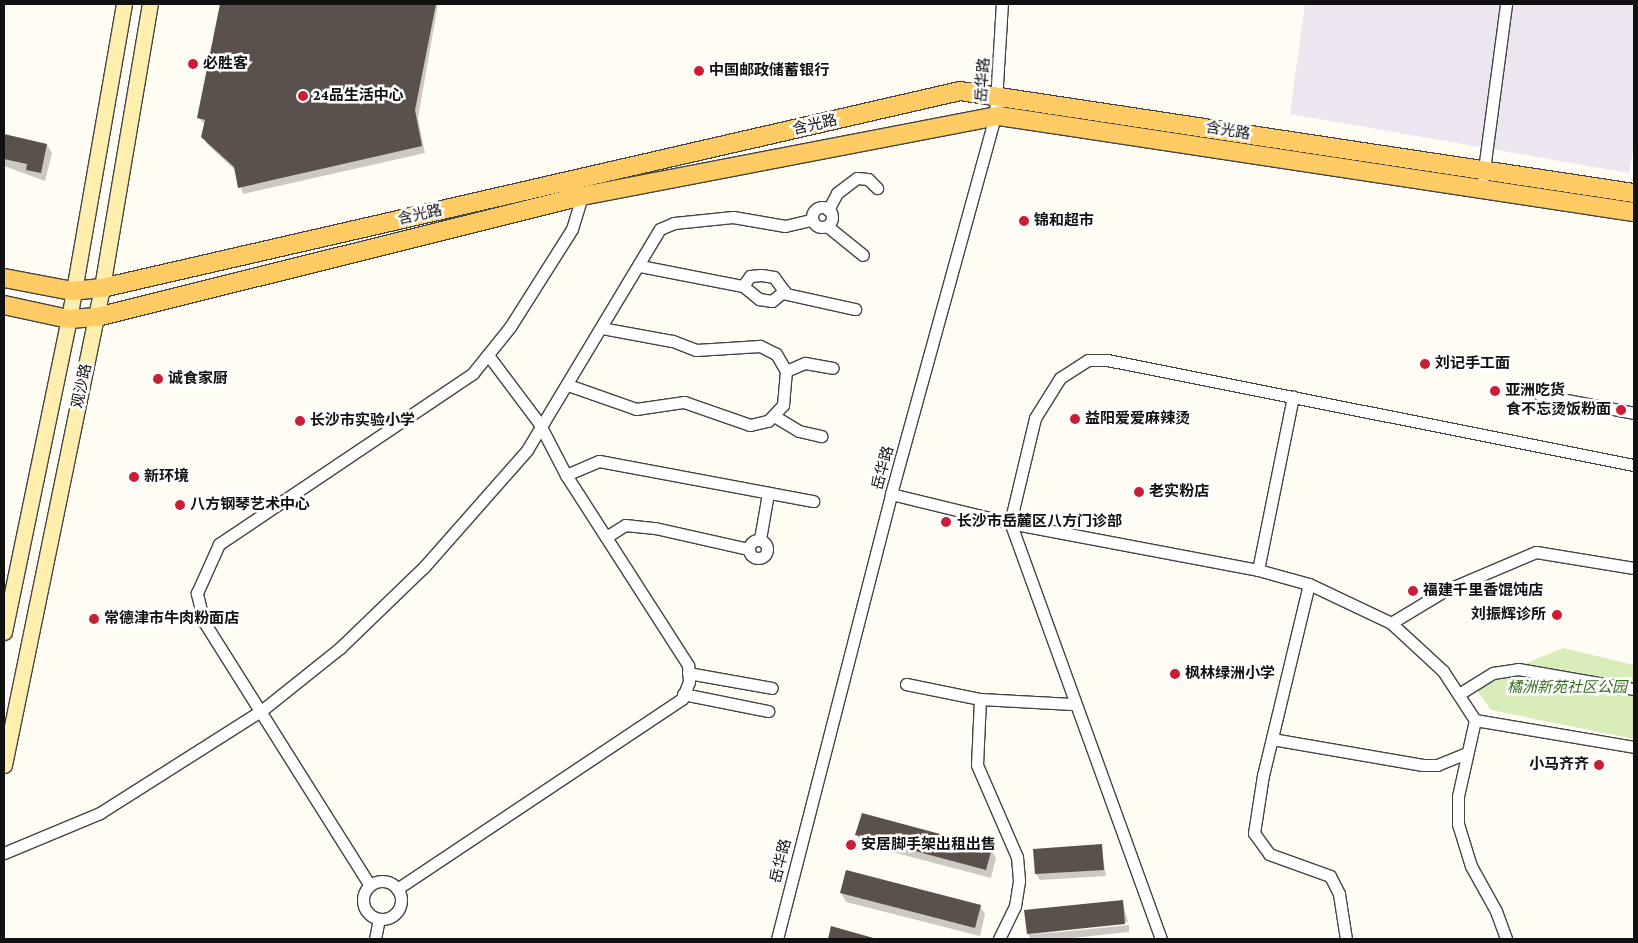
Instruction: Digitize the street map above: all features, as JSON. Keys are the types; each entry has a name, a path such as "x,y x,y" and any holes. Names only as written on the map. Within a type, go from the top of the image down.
{"main road":[{"name":"观沙路","path":"4,632 68,319 124,4"},
{"name":"观沙路","path":"4,765 97,317 150,4"},
{"name":"含光路","path":"4,278 72,291 102,288 960,92 999,95 1483,180 1634,212"},
{"name":"含光路","path":"4,304 68,319 97,317 582,196 995,117 1483,180 1634,193"}],"street":[{"name":"岳华路","path":"777,939 891,494 995,117 999,95 1002,4"},
{"path":"1483,180 1506,4"},
{"path":"828,210 837,193 857,178 868,179 877,188"},
{"path":"369,884 204,622 197,593 219,544 446,394 488,355 572,229 582,196"},
{"path":"812,220 816,209 828,210"},
{"path":"827,226 831,215 828,210"},
{"path":"4,853 100,812 260,711 340,648 424,566 542,428 640,266 660,229 674,223 733,217 785,226 812,220"},
{"path":"812,220 815,225 827,226 863,255"},
{"path":"640,266 743,286 758,299 772,301 782,293"},
{"path":"743,286 750,276 774,277 782,284 782,293"},
{"path":"782,293 855,309"},
{"path":"568,385 636,409 684,402 750,425 774,416 787,394 786,371 776,354 760,346 696,350 672,341 602,328"},
{"path":"397,889 594,760 684,694 688,673 688,665 566,475 542,428 488,355"},
{"path":"1160,939 1072,704 1010,524 1041,402 1060,378 1088,360 1106,360 1634,465"},
{"path":"786,371 805,363 833,368"},
{"path":"1540,395 1634,413"},
{"path":"1258,570 1293,398"},
{"path":"774,416 799,431 821,436"},
{"path":"566,475 599,462 813,502"},
{"path":"748,549 760,540 768,493"},
{"path":"891,494 1010,524 1258,570 1309,584 1391,623 1443,671 1475,720 1458,796 1458,824 1471,866 1496,911 1506,939"},
{"path":"606,536 624,525 655,528 748,549 757,558 766,555 767,545 760,540"},
{"path":"1391,623 1444,591 1536,552 1634,568"},
{"path":"1309,584 1272,739 1254,833 1269,854 1330,876 1339,894 1346,939"},
{"path":"1458,694 1493,673 1518,669 1634,689"},
{"path":"688,673 772,688"},
{"path":"906,684 980,699 1072,704"},
{"path":"684,694 768,711"},
{"path":"980,699 977,765 1018,865 1015,906 999,939"},
{"path":"1475,720 1634,746"},
{"path":"1272,739 1423,765 1437,765 1467,753"},
{"path":"381,880 397,889 401,906 394,916 379,919 363,907 362,894 369,884 381,880"},
{"path":"375,939 379,919"}],"shaded area":[{"path":"1305,4 1634,4 1634,144 1629,173 1290,114"}],"green space":[{"name":"橘洲新苑社区公园","path":"1563,648 1634,665 1634,739 1491,710 1473,685"}],"building":[{"path":"220,4 436,4 415,110 422,146 238,188 234,167 201,137 205,120 197,118"},
{"path":"4,134 47,144 41,173 26,170 27,164 4,159"},
{"path":"862,813 992,848 986,870 855,835"},
{"path":"1102,844 1104,870 1035,874 1033,849"},
{"path":"846,870 981,905 975,928 840,893"},
{"path":"1123,900 1125,924 1027,934 1024,910"},
{"path":"831,926 877,939 828,939"}],"place":[{"name":"必胜客","path":"193,64"},
{"name":"中国邮政储蓄银行","path":"699,71"},
{"name":"24品生活中心","path":"303,96"},
{"name":"锦和超市","path":"1024,221"},
{"name":"刘记手工面","path":"1425,364"},
{"name":"诚食家厨","path":"158,379"},
{"name":"亚洲吃货","path":"1495,391"},
{"name":"食不忘烫饭粉面","path":"1621,410"},
{"name":"益阳爱爱麻辣烫","path":"1075,419"},
{"name":"长沙市实验小学","path":"300,421"},
{"name":"新环境","path":"134,477"},
{"name":"老实粉店","path":"1139,492"},
{"name":"八方钢琴艺术中心","path":"180,505"},
{"name":"长沙市岳麓区八方门诊部","path":"946,522"},
{"name":"福建千里香馄饨店","path":"1413,591"},
{"name":"刘振辉诊所","path":"1557,615"},
{"name":"常德津市牛肉粉面店","path":"94,619"},
{"name":"枫林绿洲小学","path":"1175,674"},
{"name":"小马齐齐","path":"1599,765"},
{"name":"安居脚手架出租出售","path":"851,845"}]}
